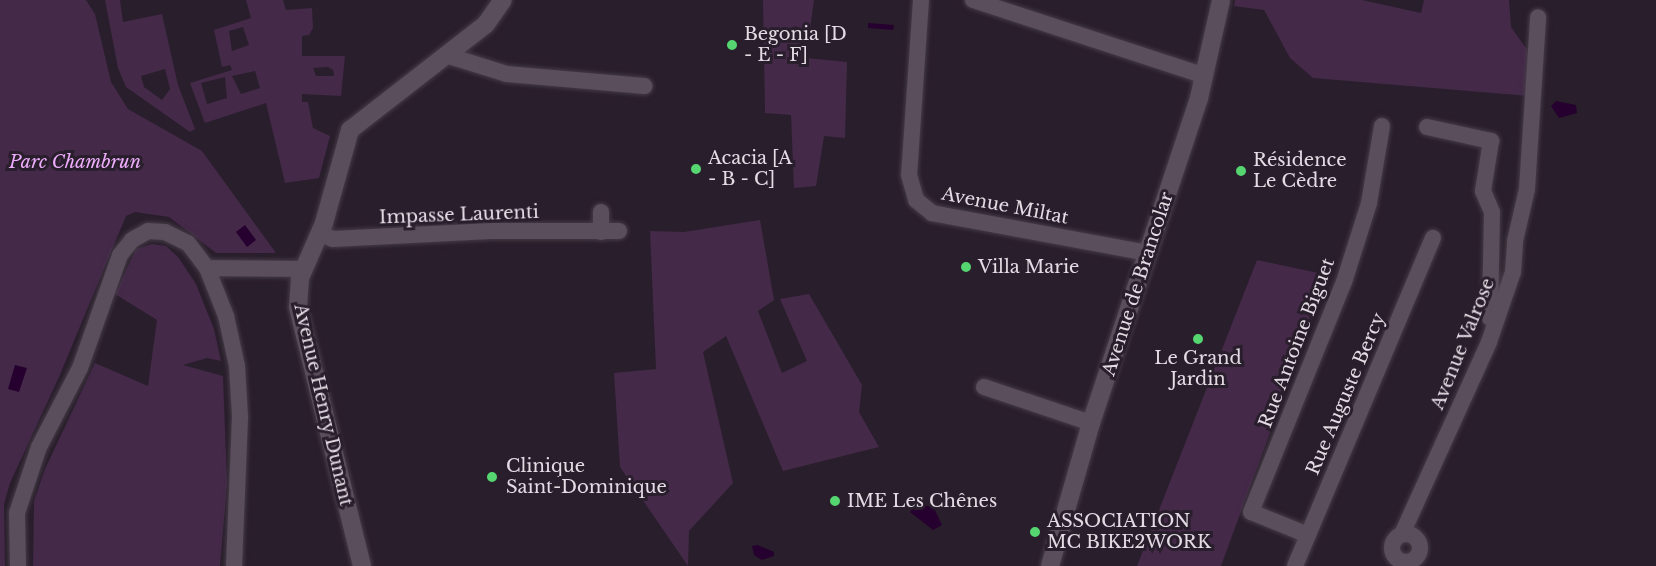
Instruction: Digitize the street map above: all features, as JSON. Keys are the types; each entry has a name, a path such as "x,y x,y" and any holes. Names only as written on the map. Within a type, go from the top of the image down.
{"street":[{"name":"Avenue Henry Dunant","path":"362,566 298,307 303,269 320,233 350,130 486,24 504,0"},
{"name":"Avenue Miltat","path":"921,0 909,175 916,200 932,213 1147,253"},
{"path":"973,0 1205,76"},
{"name":"Avenue de Brancolar","path":"1050,566 1091,423 1205,76 1221,0"},
{"name":"Avenue Valrose","path":"1402,534 1416,536 1420,553 1414,560 1404,562 1392,560 1395,540 1402,534 1489,342 1513,272 1515,241 1527,189 1538,17"},
{"path":"446,55 507,74 644,86"},
{"name":"Rue Antoine Biguet","path":"1308,535 1251,512 1344,282 1369,203 1382,126"},
{"path":"1427,127 1491,141 1483,191 1492,212 1489,342"},
{"path":"601,212 601,232"},
{"path":"18,566 17,513 26,478 80,368 120,255 148,231 165,232 188,243 207,268 226,316 237,366 240,473 234,566"},
{"name":"Impasse Laurenti","path":"320,233 333,239 491,231 619,231"},
{"name":"Rue Auguste Bercy","path":"1295,566 1433,238"},
{"path":"207,268 303,269"},
{"path":"984,387 1091,423"}],"green space":[{"name":"Parc Chambrun","path":"0,0 86,0 95,14 111,82 128,109 202,151 276,253 216,253 169,217 135,212 126,216 59,377 10,483 4,504 5,566 0,566"},
{"path":"105,0 120,0 123,22 162,14 178,85 195,129 190,132 126,87 118,68","holes":["165,69 170,89 162,100 144,87 141,76"]},
{"path":"246,0 283,0 286,10 312,8 313,28 309,35 302,36 302,56 345,56 341,96 302,94 302,102 308,102 313,128 330,136 319,178 285,183 266,103 205,123 190,83 232,70 230,65 222,67 214,30 251,18","holes":["243,27 249,45 232,51 229,31","328,67 333,70 334,76 316,76 313,68","255,71 260,88 241,94 232,76","225,77 227,98 207,104 201,83"]},
{"path":"763,0 814,0 806,58 847,62 845,138 824,136 816,186 794,188 791,115 765,113"},
{"path":"1235,0 1362,0 1421,13 1424,0 1509,0 1511,27 1528,51 1528,96 1313,78 1290,58 1264,10 1234,6"},
{"path":"760,220 774,300 758,311 782,373 807,361 780,299 809,294 862,385 859,412 879,447 783,471 726,336 703,352 733,483 689,531 688,566 620,467 614,373 656,369 650,231 684,232"},
{"path":"152,244 166,246 178,257 196,284 214,329 221,361 207,358 183,365 223,376 227,484 220,566 33,566 34,501 45,469 95,363 148,386 157,320 115,294 136,249"},
{"path":"1257,260 1328,275 1221,566 1137,566"}],"shaded area":[{"path":"868,23 894,25 893,30 868,28"},
{"path":"1556,101 1576,105 1577,113 1559,118 1551,106"},
{"path":"245,225 256,240 247,247 236,232"},
{"path":"15,365 27,368 19,392 8,389"},
{"path":"917,503 934,508 942,525 933,530 910,512"},
{"path":"758,545 774,552 774,556 762,560 754,555 752,546"}],"place":[{"name":"Begonia [D - E - F]","path":"732,45"},
{"name":"Acacia [A - B - C]","path":"696,169"},
{"name":"Résidence Le Cèdre","path":"1241,171"},
{"name":"Villa Marie","path":"966,267"},
{"name":"Le Grand Jardin","path":"1198,339"},
{"name":"Clinique Saint-Dominique","path":"492,477"},
{"name":"IME Les Chênes","path":"835,501"},
{"name":"ASSOCIATION MC BIKE2WORK","path":"1035,532"}]}
